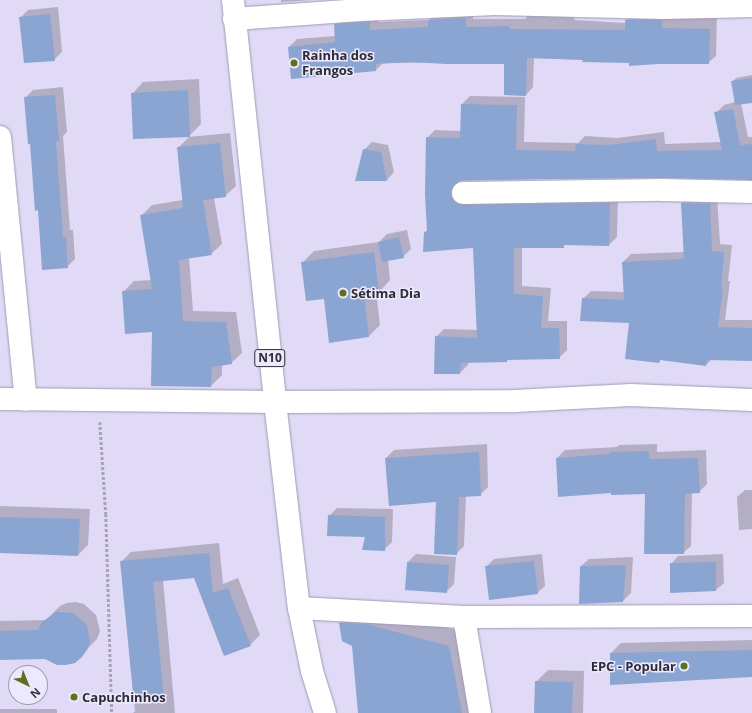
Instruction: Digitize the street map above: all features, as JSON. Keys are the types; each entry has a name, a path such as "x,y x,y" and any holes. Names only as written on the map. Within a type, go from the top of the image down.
{"street":[{"path":"234,10 361,10 495,4 663,8 752,6"},
{"name":"N10","path":"234,10 275,402 299,608 312,670 325,713"},
{"path":"0,137 26,400"},
{"path":"463,193 662,190 752,192"},
{"path":"0,400 275,402 515,401 631,395 752,400"},
{"path":"299,608 464,617 752,616"},
{"path":"464,617 480,713"}],"path":[{"path":"98,401 106,514 112,713"}],"building":[{"path":"50,14 55,61 24,63 19,17"},
{"path":"466,18 466,27 509,26 509,29 625,30 625,20 662,20 662,28 710,29 709,64 658,64 629,66 629,63 582,62 583,60 527,58 526,96 504,95 504,64 446,64 412,62 376,64 376,71 291,79 288,47 335,42 334,24 370,22 370,30 428,27 428,20"},
{"path":"752,78 752,103 735,105 731,81"},
{"path":"188,90 190,137 133,139 131,93"},
{"path":"55,95 59,141 56,141 63,237 66,237 68,268 42,270 38,210 35,211 30,144 28,144 24,97"},
{"path":"461,104 517,105 516,150 575,151 576,144 608,145 656,139 657,151 722,150 714,112 733,109 740,145 752,144 752,180 662,178 463,180 456,183 452,187 452,199 457,204 463,205 610,203 609,246 564,245 564,248 514,248 514,294 543,296 541,328 559,328 560,359 461,363 460,374 434,374 435,336 477,338 473,248 423,252 424,232 427,231 425,194 426,137 460,138"},
{"path":"220,143 226,197 203,200 212,255 179,260 183,321 226,322 232,364 212,367 211,387 151,386 152,332 125,334 122,291 152,289 140,215 183,208 177,147"},
{"path":"363,149 381,152 387,181 355,181"},
{"path":"681,203 710,204 712,251 724,252 721,289 723,289 718,327 752,328 752,361 707,360 706,366 660,360 659,363 625,359 629,323 580,321 582,298 624,300 622,262 684,259"},
{"path":"399,237 404,258 382,262 378,242"},
{"path":"374,252 379,293 364,295 369,337 329,343 324,299 306,301 301,262"},
{"path":"649,451 649,459 698,458 700,493 685,494 684,554 644,554 645,494 611,495 611,493 558,497 556,458 610,454 610,452"},
{"path":"479,452 481,496 459,497 457,555 434,554 436,502 389,506 385,458"},
{"path":"328,515 385,517 385,551 362,550 365,537 327,536"},
{"path":"0,517 80,519 78,556 0,553"},
{"path":"209,553 213,593 228,588 251,646 224,656 194,578 153,582 164,700 134,703 120,561"},
{"path":"534,561 538,594 489,600 485,566"},
{"path":"407,562 449,565 447,593 405,590"},
{"path":"716,562 716,591 670,593 670,563"},
{"path":"626,565 623,602 579,604 580,566"},
{"path":"56,612 73,613 87,625 90,642 82,657 75,663 57,665 45,659 0,660 0,631 38,630 42,622"},
{"path":"339,623 366,624 449,646 462,713 358,713 352,646 342,641"},
{"path":"752,650 752,677 610,685 610,653"},
{"path":"535,681 573,682 572,713 534,713"}],"place":[{"name":"Rainha dos Frangos","path":"294,63"},
{"name":"Sétima Dia","path":"343,293"},
{"name":"EPC - Popular","path":"684,666"},
{"name":"Capuchinhos","path":"74,697"}]}
